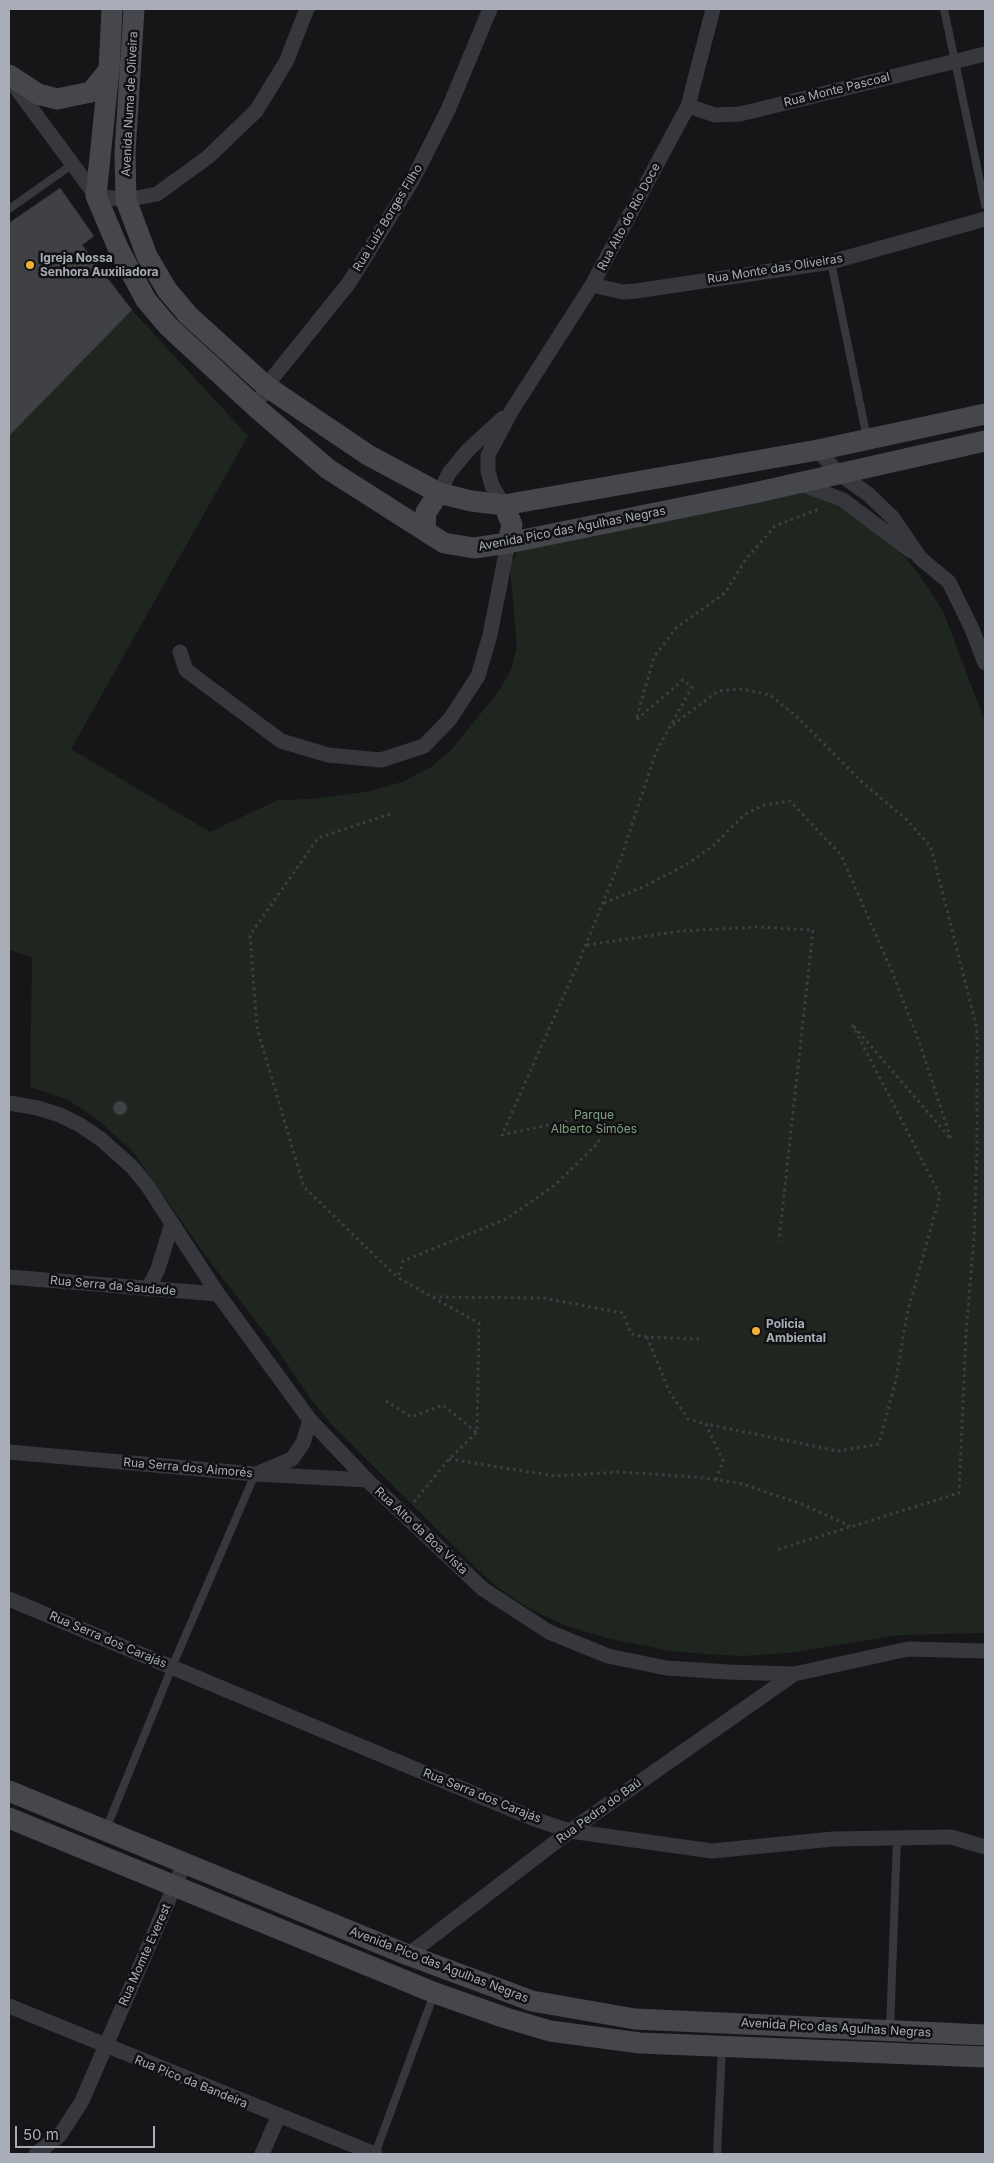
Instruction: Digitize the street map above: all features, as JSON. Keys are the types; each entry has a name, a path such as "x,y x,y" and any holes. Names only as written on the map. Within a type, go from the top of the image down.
{"street":[{"name":"Avenida Numa de Oliveira","path":"96,196 109,70 112,9"},
{"name":"Avenida Numa de Oliveira","path":"126,200 125,152 134,9"},
{"path":"9,76 96,196 126,200 157,194 208,158 256,111 286,62 308,9"},
{"name":"Rua Luíz Borges Filho","path":"258,410 266,386 349,283 412,181 448,110 490,9"},
{"name":"Rua Alto do Rio Doce","path":"512,410 592,285 688,106 713,9"},
{"name":"Rua Monte Pascoal","path":"688,106 714,115 740,114 985,54"},
{"path":"9,76 38,94 57,99 91,92 109,70"},
{"name":"Avenida Pico das Agulhas Negras","path":"96,196 119,250 146,300 168,326 258,410 328,468 444,543 474,548 508,543 985,440"},
{"path":"126,200 147,256 167,290 188,315 266,386 368,454 439,493 471,501 504,506 818,450 985,414"},
{"name":"Rua Monte das Oliveiras","path":"592,285 623,292 636,291 831,262 985,219"},
{"path":"425,531 426,512 439,493 449,472 468,450 512,410"},
{"path":"180,652 186,670 281,741 328,755 381,760 424,746 450,718 478,676 490,635 512,525 504,506 492,486 488,471 488,455 512,410"},
{"path":"818,450 838,473 868,494 893,518 920,558"},
{"path":"795,482 843,500 949,582 979,627 985,663"},
{"name":"Rua Alto da Boa Vista","path":"9,1103 38,1108 60,1115 80,1125 102,1140 142,1179 218,1294 310,1420 367,1480 483,1590 548,1632 608,1656 666,1668 794,1674 908,1649 985,1651"},
{"path":"148,1289 158,1270 172,1223"},
{"name":"Rua Serra da Saudade","path":"9,1277 218,1294"},
{"path":"255,1474 292,1460 303,1443 310,1420"},
{"name":"Rua Serra dos Aimorés","path":"9,1452 255,1474 367,1480"},
{"name":"Rua Serra dos Carajás","path":"9,1599 528,1816 570,1831 712,1851 833,1839 897,1838 951,1838 985,1847"},
{"name":"Rua Pedra do Baú","path":"408,1955 570,1831 794,1674"},
{"name":"Avenida Pico das Agulhas Negras","path":"9,1791 408,1955 532,2000 608,2016 985,2035"},
{"name":"Avenida Pico das Agulhas Negras","path":"9,1818 435,1993 550,2031 640,2043 985,2057"},
{"name":"Rua Momte Everest","path":"36,2154 60,2135 82,2101 184,1864"},
{"name":"Rua Pico da Bandeira","path":"9,2006 278,2117 375,2154"},
{"path":"262,2154 278,2117"}],"lane":[{"path":"944,9 985,205"},
{"path":"9,209 73,164"},
{"path":"831,262 868,440"},
{"path":"106,1831 172,1667 255,1474"},
{"path":"890,2031 897,1838"},
{"path":"375,2154 435,1993"},
{"path":"717,2154 722,2047"}],"path":[{"path":"398,1278 403,1261 506,1219 555,1185 598,1143 611,1111 502,1135 586,945 622,858 656,752 692,687 683,680 636,720 654,657 676,628 725,593 746,559 775,526 843,500"},
{"path":"670,727 718,691 741,689 770,695 795,715 856,776 906,819 931,847 977,1029 974,1229 966,1334 959,1493 776,1550"},
{"path":"603,903 645,886 689,863 714,846 745,814 764,805 790,801 841,855 916,1035 951,1139 852,1024 940,1195 906,1314 896,1379 879,1444 838,1451 688,1419 669,1391 647,1337"},
{"path":"390,814 318,838 250,935 257,1028 304,1187 398,1278 479,1324 476,1432 449,1459 404,1514"},
{"path":"586,945 681,931 757,927 813,930 778,1241"},
{"path":"432,1297 552,1300 622,1313 631,1334 647,1337 699,1339"},
{"path":"386,1401 411,1417 443,1405 476,1432"},
{"path":"706,1424 723,1461 716,1480"},
{"path":"449,1459 555,1476 619,1472 739,1483 802,1504 850,1526"}],"green space":[{"name":"Parque Alberto Simões","path":"132,310 248,436 71,749 210,832 278,800 313,799 371,791 402,782 431,767 452,749 499,691 512,668 517,645 510,568 517,551 796,489 850,512 894,545 918,573 943,611 985,722 985,1633 901,1635 788,1653 743,1656 703,1654 672,1651 607,1638 567,1626 530,1609 497,1587 477,1569 333,1426 310,1398 275,1346 208,1259 133,1152 98,1120 67,1099 30,1087 32,957 9,950 9,436"}],"building":[{"path":"60,188 94,236 82,245 132,310 9,436 9,223"},
{"path":"117,1101 123,1101 127,1108 123,1115 117,1115 113,1111 113,1105"}],"place":[{"name":"Igreja Nossa Senhora Auxiliadora","path":"30,265"},
{"name":"Policia Ambiental","path":"756,1331"}]}
